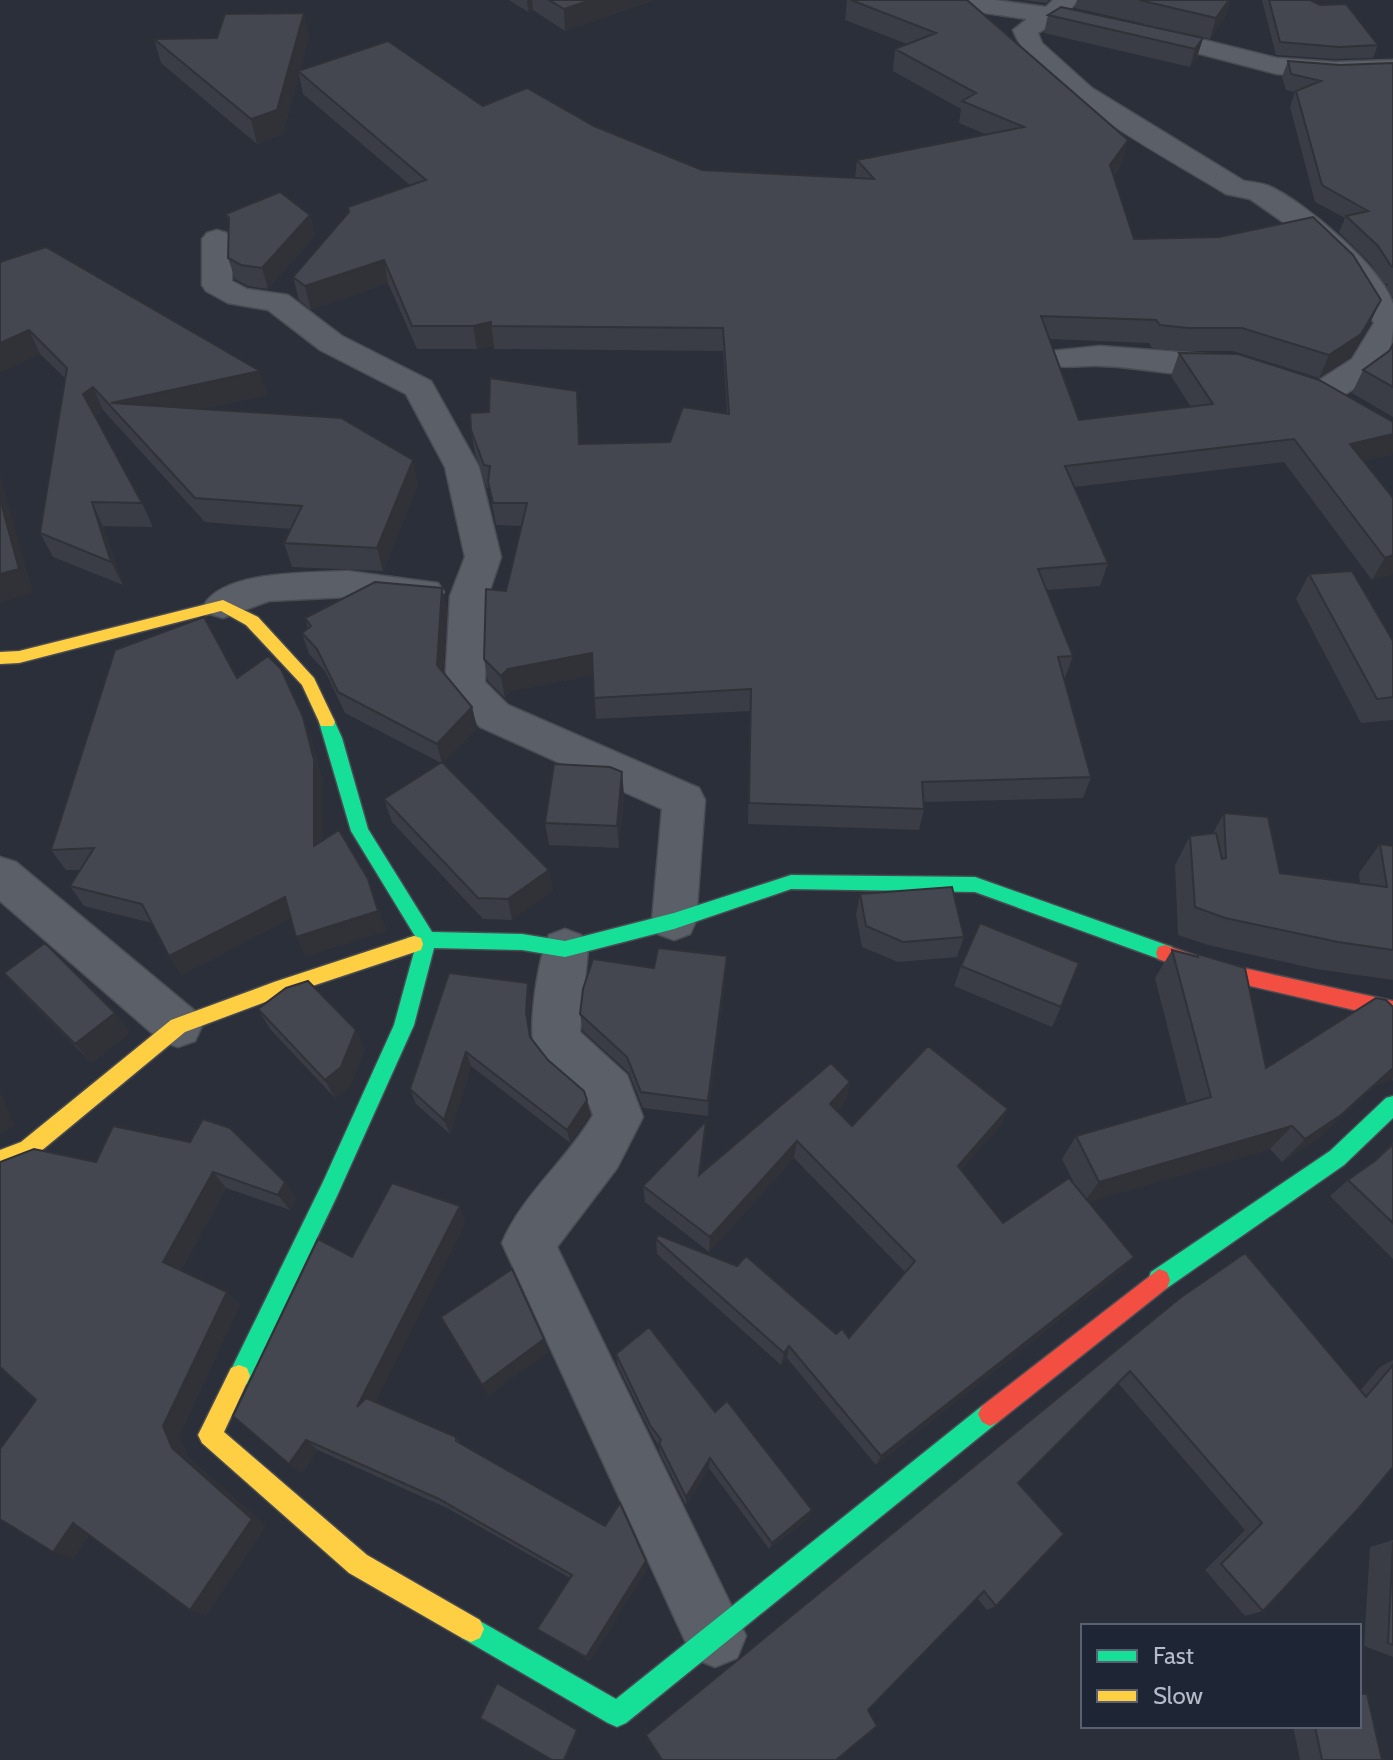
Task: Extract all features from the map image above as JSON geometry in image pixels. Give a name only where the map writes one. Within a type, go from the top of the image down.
[{"type":"street","points":[[944,0],[1060,7],[1093,22]]},
{"type":"street","points":[[1060,7],[1025,30],[1031,46],[1073,84],[1151,137],[1236,188],[1259,192],[1287,209],[1323,237],[1357,271],[1390,323],[1379,345],[1357,375],[1308,389],[1357,413]]},
{"type":"street","points":[[1120,27],[1277,66],[1334,70],[1393,68]]},
{"type":"street","points":[[217,239],[217,285],[239,297],[287,289],[331,343],[419,388],[462,467],[483,557],[469,596],[465,686],[494,716],[684,800],[674,921]]},
{"type":"street","points":[[1062,358],[1100,356],[1180,364],[1233,364],[1257,372]]},
{"type":"street","points":[[0,658],[19,657],[223,605],[264,588],[347,584],[469,596]]},
{"type":"street","points":[[223,605],[252,621],[308,682],[334,738],[360,831],[427,940],[404,1025],[330,1189],[210,1435],[358,1564],[617,1714],[1146,1289],[1337,1158],[1393,1105]]},
{"type":"street","points":[[0,875],[178,1026]]},
{"type":"street","points":[[0,1160],[28,1149],[178,1026],[274,990],[427,940],[522,942],[565,949],[674,921],[791,882],[975,885],[1207,968],[1393,1010]]},
{"type":"street","points":[[565,949],[555,1040],[610,1091],[618,1117],[599,1151],[528,1243],[715,1636]]},
{"type":"building","points":[[549,0],[591,0],[564,9]]},
{"type":"building","points":[[851,0],[967,0],[1128,140],[1110,165],[1134,239],[1219,237],[1313,217],[1353,255],[1381,300],[1361,334],[1329,355],[1242,328],[1188,328],[1160,325],[1156,320],[1041,316],[1079,420],[1213,404],[1179,353],[1238,354],[1319,380],[1393,422],[1393,434],[1350,444],[1393,498],[1393,555],[1385,558],[1294,439],[1065,466],[1108,563],[1038,569],[1073,656],[1058,657],[1091,777],[922,782],[924,809],[749,803],[751,689],[594,698],[592,653],[508,669],[501,676],[484,659],[486,589],[506,591],[527,503],[493,503],[488,482],[490,466],[484,465],[471,430],[470,413],[489,412],[490,378],[577,391],[579,444],[670,442],[683,407],[729,414],[723,328],[491,326],[491,322],[473,326],[412,326],[384,260],[305,286],[293,277],[349,212],[348,207],[426,180],[298,71],[388,41],[483,106],[527,88],[594,126],[702,170],[874,179],[857,160],[1024,127],[962,101],[976,93],[895,49],[936,33]]},
{"type":"building","points":[[1139,0],[1229,0],[1216,18]]},
{"type":"building","points":[[1269,0],[1346,4],[1378,45],[1339,47],[1280,42]]},
{"type":"building","points":[[1061,7],[1203,38],[1195,49],[1048,15]]},
{"type":"building","points":[[304,13],[277,110],[251,119],[154,39],[217,38],[225,14]]},
{"type":"building","points":[[1288,61],[1340,65],[1393,63],[1393,267],[1378,246],[1346,216],[1368,211],[1322,185],[1296,91],[1321,81],[1291,74]]},
{"type":"building","points":[[280,192],[310,215],[262,268],[241,265],[228,258],[229,218],[226,214]]},
{"type":"building","points":[[46,247],[260,371],[111,403],[341,418],[413,460],[377,548],[284,543],[302,506],[195,498],[93,387],[83,394],[142,503],[92,502],[111,562],[40,533],[67,368],[29,330],[0,343],[0,262]]},
{"type":"building","points":[[1393,345],[1393,387],[1363,370]]},
{"type":"building","points":[[0,499],[19,569],[0,574]]},
{"type":"building","points":[[1352,571],[1393,641],[1393,697],[1377,699],[1309,574]]},
{"type":"building","points":[[375,582],[442,588],[437,665],[472,707],[437,744],[338,692],[317,649],[302,633],[311,626],[305,618]]},
{"type":"building","points":[[204,617],[237,678],[268,656],[281,669],[303,717],[314,760],[314,846],[339,830],[368,879],[378,911],[296,937],[285,897],[169,956],[142,904],[70,886],[94,848],[51,850],[115,650]]},
{"type":"building","points":[[442,762],[549,870],[508,899],[478,898],[384,799]]},
{"type":"building","points":[[554,764],[610,767],[622,772],[617,826],[545,823]]},
{"type":"building","points":[[1224,813],[1268,817],[1280,873],[1387,887],[1380,844],[1393,846],[1393,950],[1338,942],[1225,918],[1195,907],[1190,836],[1216,833],[1222,859],[1226,858]]},
{"type":"building","points":[[952,887],[964,937],[903,942],[866,926],[860,894]]},
{"type":"building","points":[[980,923],[1079,963],[1061,1007],[961,966]]},
{"type":"building","points":[[45,943],[115,1013],[75,1044],[4,973]]},
{"type":"building","points":[[658,948],[727,956],[708,1101],[641,1092],[627,1057],[580,1014],[583,989],[593,959],[654,968]]},
{"type":"building","points":[[1172,950],[1245,968],[1266,1068],[1376,998],[1386,1000],[1393,1007],[1393,1068],[1341,1115],[1305,1139],[1292,1126],[1099,1182],[1076,1136],[1211,1097]]},
{"type":"building","points":[[449,973],[528,983],[526,1012],[530,1037],[548,1060],[584,1091],[587,1100],[567,1130],[466,1052],[444,1120],[410,1089]]},
{"type":"building","points":[[308,981],[356,1030],[341,1067],[325,1080],[258,1009],[286,988]]},
{"type":"building","points":[[928,1046],[1008,1109],[958,1166],[1003,1223],[1069,1178],[1134,1257],[881,1456],[789,1346],[784,1353],[656,1239],[658,1235],[737,1266],[746,1256],[836,1334],[842,1329],[849,1338],[915,1261],[797,1141],[710,1237],[643,1186],[706,1121],[699,1175],[831,1063],[850,1082],[830,1104],[852,1126]]},
{"type":"building","points":[[203,1119],[230,1128],[285,1182],[278,1195],[213,1172],[163,1262],[227,1292],[163,1426],[172,1448],[252,1519],[190,1610],[73,1523],[53,1552],[0,1519],[0,1449],[36,1400],[0,1367],[0,1162],[34,1149],[96,1162],[113,1126],[190,1142]]},
{"type":"building","points":[[1393,1144],[1393,1223],[1348,1180]]},
{"type":"building","points":[[392,1183],[460,1206],[357,1407],[366,1398],[456,1437],[456,1441],[605,1526],[620,1503],[646,1561],[586,1657],[537,1629],[572,1575],[439,1499],[306,1440],[289,1464],[233,1416],[318,1239],[352,1257]]},
{"type":"building","points":[[1245,1253],[1366,1397],[1393,1365],[1393,1467],[1263,1611],[1221,1564],[1262,1523],[1130,1371],[1018,1483],[1064,1534],[996,1606],[984,1591],[868,1710],[877,1726],[836,1760],[662,1760],[646,1735],[1180,1298]]},
{"type":"building","points":[[512,1269],[544,1339],[482,1385],[441,1317]]},
{"type":"building","points":[[649,1327],[715,1412],[727,1401],[812,1510],[772,1543],[710,1458],[686,1497],[659,1443],[661,1440],[650,1425],[616,1354]]},
{"type":"building","points":[[1393,1542],[1393,1645],[1388,1643]]},
{"type":"building","points":[[497,1683],[577,1730],[564,1760],[552,1760],[480,1718]]},
{"type":"building","points":[[1361,1694],[1367,1694],[1382,1760],[1322,1760],[1315,1728],[1361,1728]]},
{"type":"traffic: fast","points":[[327,722],[360,831],[427,940],[522,942],[565,949],[674,921],[791,882],[975,885],[1165,953]]},
{"type":"traffic: fast","points":[[239,1376],[330,1189],[404,1025],[427,940],[414,944]]},
{"type":"traffic: fast","points":[[1159,1280],[1337,1158],[1393,1105]]},
{"type":"traffic: fast","points":[[471,1629],[617,1714],[990,1414]]},
{"type":"traffic: slow","points":[[0,658],[19,657],[223,605],[252,621],[308,682],[327,722]]},
{"type":"traffic: slow","points":[[0,1160],[28,1149],[178,1026],[274,990],[414,944]]},
{"type":"traffic: slow","points":[[239,1376],[210,1435],[358,1564],[471,1629]]},
{"type":"traffic: jam","points":[[1165,953],[1207,968],[1393,1010]]},
{"type":"traffic: jam","points":[[990,1414],[1159,1280]]}]
